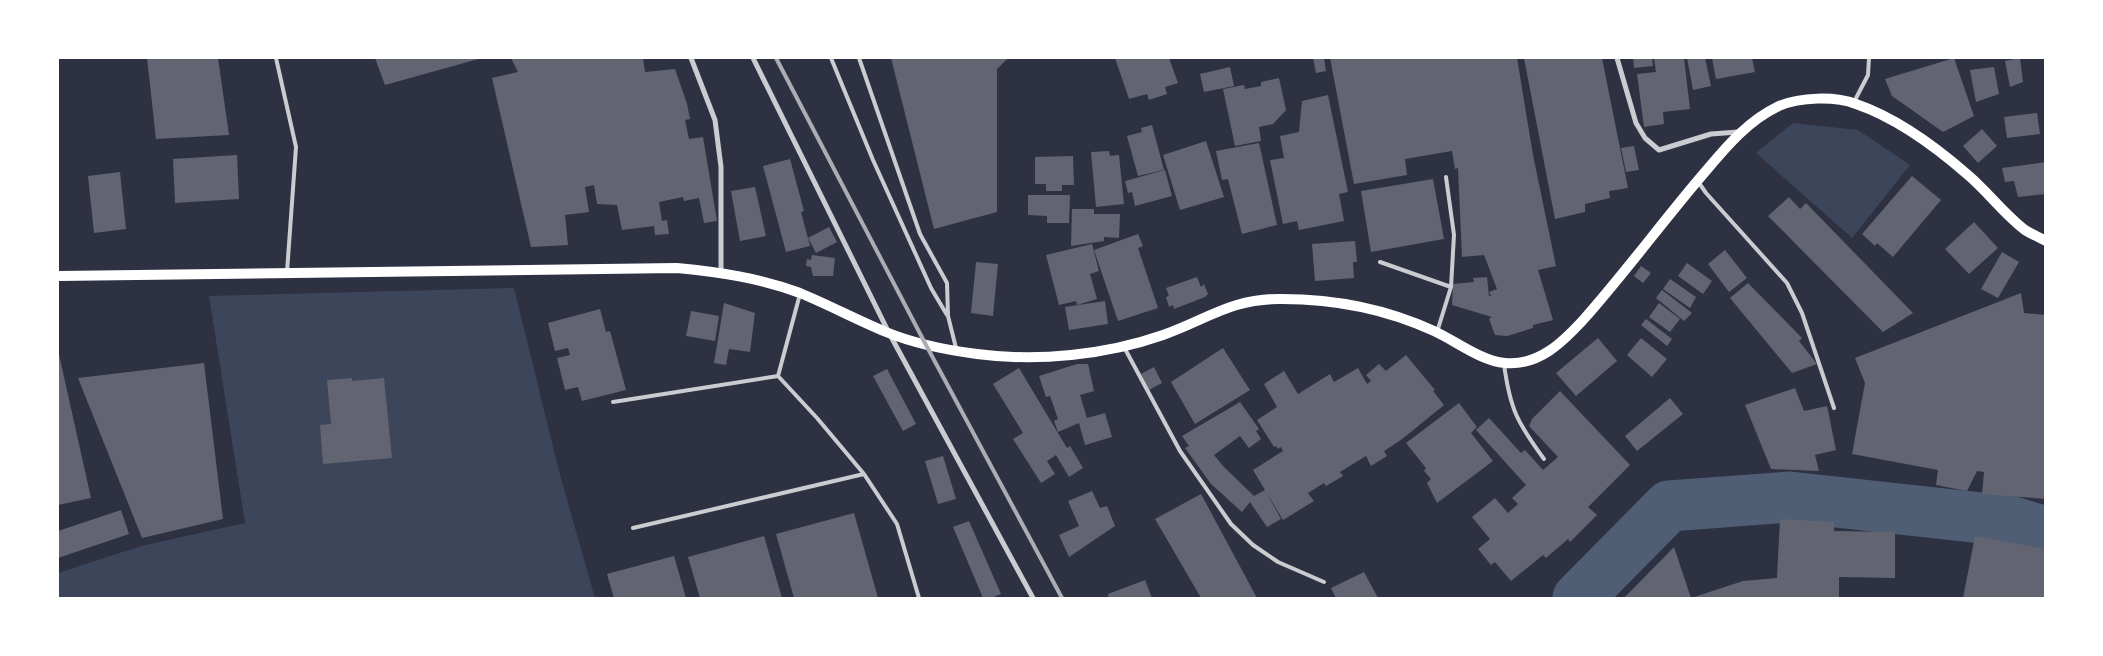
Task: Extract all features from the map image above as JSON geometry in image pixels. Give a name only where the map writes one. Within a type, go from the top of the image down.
[{"type":"main road","points":[[58,276],[677,268],[721,272],[756,279],[800,293],[889,333],[926,345],[1008,357],[1087,354],[1167,334],[1231,305],[1277,298],[1316,300],[1377,310],[1403,317],[1483,356],[1504,364],[1528,361],[1544,356],[1570,334],[1739,132],[1777,107],[1794,101],[1812,98],[1854,102],[1897,123],[1933,147],[1969,175],[2026,231],[2046,241]]},
{"type":"street","points":[[691,58],[715,120],[721,167],[721,272]]},
{"type":"street","points":[[753,58],[889,333],[1033,598]]},
{"type":"street","points":[[1617,58],[1636,123],[1645,138],[1659,150],[1711,134],[1739,132]]},
{"type":"lane","points":[[276,58],[296,147],[287,250],[287,273]]},
{"type":"lane","points":[[831,58],[873,160],[931,288],[948,316]]},
{"type":"lane","points":[[859,58],[920,234],[947,283],[948,316],[957,351]]},
{"type":"lane","points":[[1854,102],[1868,75],[1869,58]]},
{"type":"lane","points":[[1437,332],[1450,287],[1454,234],[1446,177]]},
{"type":"lane","points":[[1698,181],[1706,193],[1787,283],[1802,313],[1834,408]]},
{"type":"lane","points":[[1380,262],[1450,287]]},
{"type":"lane","points":[[778,376],[800,293]]},
{"type":"lane","points":[[1123,346],[1180,451],[1231,524],[1254,546],[1278,562],[1324,582]]},
{"type":"lane","points":[[1504,364],[1513,411],[1544,459]]},
{"type":"lane","points":[[613,402],[778,376]]},
{"type":"lane","points":[[778,376],[817,418],[864,474],[897,524],[919,598]]},
{"type":"lane","points":[[632,528],[864,474]]},
{"type":"shaded area","points":[[1793,123],[1858,130],[1910,165],[1852,238],[1756,153]]},
{"type":"shaded area","points":[[514,288],[560,475],[595,598],[58,598],[58,573],[141,546],[245,523],[209,296]]},
{"type":"building","points":[[147,58],[218,58],[229,135],[156,139]]},
{"type":"building","points":[[375,58],[482,58],[385,85]]},
{"type":"building","points":[[511,58],[643,58],[645,72],[675,69],[690,119],[685,120],[689,139],[703,137],[717,221],[704,223],[699,198],[684,201],[683,197],[659,202],[662,221],[667,220],[669,234],[655,235],[654,226],[622,230],[617,205],[597,204],[594,185],[585,187],[589,212],[565,215],[568,245],[531,247],[492,78],[518,72]]},
{"type":"building","points":[[891,58],[1008,58],[997,69],[997,212],[934,229]]},
{"type":"building","points":[[1115,58],[1169,58],[1178,83],[1165,87],[1167,94],[1149,100],[1147,94],[1129,99]]},
{"type":"building","points":[[1313,58],[1324,58],[1326,71],[1316,73]]},
{"type":"building","points":[[1330,58],[1517,58],[1533,155],[1556,266],[1538,270],[1553,320],[1533,325],[1533,328],[1507,336],[1495,335],[1489,319],[1492,317],[1452,305],[1453,284],[1474,282],[1473,278],[1487,277],[1489,296],[1491,296],[1489,292],[1497,289],[1484,255],[1462,257],[1458,168],[1455,169],[1452,151],[1405,159],[1407,175],[1354,184]]},
{"type":"building","points":[[1524,58],[1602,58],[1628,188],[1609,191],[1610,198],[1585,204],[1585,212],[1555,219]]},
{"type":"building","points":[[1633,58],[1652,58],[1653,66],[1634,68]]},
{"type":"building","points":[[1654,58],[1684,58],[1690,109],[1663,112],[1664,124],[1644,127],[1637,74],[1656,72]]},
{"type":"building","points":[[1687,58],[1705,58],[1711,86],[1693,90]]},
{"type":"building","points":[[1712,58],[1752,58],[1755,72],[1716,79]]},
{"type":"building","points":[[1954,58],[1974,116],[1943,132],[1892,96],[1885,79]]},
{"type":"building","points":[[2020,58],[2023,82],[2010,87],[2005,61]]},
{"type":"building","points":[[1230,67],[1234,86],[1204,92],[1200,74]]},
{"type":"building","points":[[1994,67],[1999,94],[1976,102],[1970,70]]},
{"type":"building","points":[[1279,78],[1286,110],[1273,124],[1259,127],[1261,141],[1235,146],[1223,89],[1244,85],[1245,89],[1261,86],[1261,82]]},
{"type":"building","points":[[1328,95],[1348,192],[1339,194],[1344,221],[1299,230],[1297,221],[1283,224],[1270,160],[1284,158],[1280,136],[1299,132],[1302,101]]},
{"type":"building","points":[[2037,113],[2040,134],[2007,138],[2004,117]]},
{"type":"building","points":[[1152,125],[1164,170],[1138,176],[1127,136],[1142,132],[1141,128]]},
{"type":"building","points":[[1982,129],[1997,146],[1978,163],[1963,146]]},
{"type":"building","points":[[1206,141],[1224,197],[1180,210],[1163,155]]},
{"type":"building","points":[[1259,143],[1277,225],[1242,234],[1228,179],[1222,180],[1216,151]]},
{"type":"building","points":[[1634,146],[1639,170],[1626,172],[1621,148]]},
{"type":"building","points":[[1109,151],[1110,156],[1119,155],[1124,204],[1096,207],[1091,152]]},
{"type":"building","points":[[237,155],[239,199],[175,203],[173,159]]},
{"type":"building","points":[[1073,156],[1074,185],[1062,185],[1062,191],[1046,191],[1046,184],[1035,184],[1035,157]]},
{"type":"building","points":[[790,159],[804,211],[801,212],[810,246],[786,252],[763,166]]},
{"type":"building","points":[[2046,162],[2046,194],[2018,197],[2014,181],[2005,182],[2002,168]]},
{"type":"building","points":[[1165,170],[1172,196],[1135,206],[1132,192],[1128,193],[1125,181]]},
{"type":"building","points":[[120,172],[126,229],[94,233],[88,176]]},
{"type":"building","points":[[1912,176],[1941,200],[1893,257],[1877,243],[1875,246],[1862,234]]},
{"type":"building","points":[[1433,179],[1444,239],[1371,252],[1361,191]]},
{"type":"building","points":[[755,187],[766,236],[740,241],[731,191]]},
{"type":"building","points":[[1028,195],[1070,195],[1069,223],[1047,223],[1047,216],[1028,215]]},
{"type":"building","points":[[1789,197],[1800,209],[1806,203],[1913,313],[1883,332],[1768,216]]},
{"type":"building","points":[[1072,209],[1094,209],[1094,214],[1120,214],[1119,238],[1104,237],[1104,241],[1071,246]]},
{"type":"building","points":[[1974,222],[1998,248],[1969,274],[1945,249]]},
{"type":"building","points":[[829,227],[837,242],[816,253],[808,238]]},
{"type":"building","points":[[1138,234],[1143,246],[1138,248],[1158,308],[1118,321],[1094,250]]},
{"type":"building","points":[[1355,241],[1357,262],[1353,262],[1354,278],[1315,281],[1312,244]]},
{"type":"building","points":[[1092,244],[1099,271],[1090,274],[1097,299],[1077,305],[1076,301],[1059,305],[1046,255]]},
{"type":"building","points":[[1725,250],[1747,278],[1729,292],[1708,264]]},
{"type":"building","points":[[2002,252],[2019,262],[1998,298],[1981,289]]},
{"type":"building","points":[[812,255],[835,258],[833,276],[813,276],[811,267],[806,266],[807,259],[811,260]]},
{"type":"building","points":[[976,262],[998,264],[993,316],[971,313]]},
{"type":"building","points":[[1687,263],[1712,281],[1703,294],[1678,276]]},
{"type":"building","points":[[1641,266],[1651,273],[1643,283],[1634,276]]},
{"type":"building","points":[[1197,277],[1201,287],[1204,284],[1208,294],[1205,297],[1174,309],[1173,305],[1169,307],[1166,297],[1169,296],[1166,288]]},
{"type":"building","points":[[1670,279],[1696,297],[1690,308],[1663,289]]},
{"type":"building","points":[[1748,283],[1802,338],[1799,341],[1817,364],[1792,373],[1730,298]]},
{"type":"building","points":[[1662,290],[1692,313],[1684,321],[1656,298]]},
{"type":"building","points":[[2021,293],[2024,313],[2046,315],[2046,499],[1982,494],[1984,472],[1977,471],[1967,491],[1936,485],[1938,470],[1852,454],[1865,383],[1855,358]]},
{"type":"building","points":[[1105,301],[1108,324],[1069,330],[1065,307]]},
{"type":"building","points":[[724,303],[755,313],[750,352],[729,349],[726,365],[714,363]]},
{"type":"building","points":[[1659,303],[1680,319],[1670,332],[1649,317]]},
{"type":"building","points":[[600,309],[606,332],[610,331],[626,390],[582,401],[578,387],[565,390],[557,358],[570,355],[568,348],[555,351],[548,323]]},
{"type":"building","points":[[691,311],[719,316],[715,341],[686,336]]},
{"type":"building","points":[[1646,319],[1672,339],[1667,346],[1641,325]]},
{"type":"building","points":[[1598,338],[1617,361],[1576,396],[1556,373]]},
{"type":"building","points":[[1641,338],[1667,359],[1652,377],[1627,355]]},
{"type":"building","points":[[1223,348],[1250,390],[1195,424],[1171,382]]},
{"type":"building","points":[[58,350],[91,498],[58,505]]},
{"type":"building","points":[[1406,355],[1435,390],[1433,391],[1444,405],[1401,440],[1384,451],[1387,456],[1371,466],[1366,456],[1340,472],[1343,476],[1326,486],[1324,483],[1308,493],[1314,501],[1283,520],[1266,492],[1281,519],[1267,527],[1250,502],[1242,512],[1211,484],[1185,448],[1189,446],[1182,436],[1240,402],[1259,429],[1256,431],[1261,439],[1249,448],[1240,436],[1214,455],[1254,496],[1265,490],[1253,470],[1283,451],[1281,447],[1278,449],[1276,446],[1274,447],[1257,420],[1277,407],[1264,384],[1284,371],[1298,394],[1330,374],[1334,382],[1358,368],[1367,384],[1371,381],[1366,375],[1379,364],[1386,371]]},
{"type":"building","points":[[204,363],[223,519],[142,538],[78,378]]},
{"type":"building","points":[[1077,364],[1088,364],[1094,391],[1080,395],[1087,418],[1105,413],[1112,437],[1085,445],[1079,423],[1058,432],[1054,421],[1058,419],[1050,396],[1046,397],[1039,376]]},
{"type":"building","points":[[1154,367],[1162,383],[1149,390],[1141,374]]},
{"type":"building","points":[[1019,368],[1067,448],[1070,446],[1083,468],[1069,477],[1056,455],[1047,461],[1055,474],[1041,483],[1013,439],[1023,433],[993,384]]},
{"type":"building","points":[[887,369],[916,424],[903,431],[873,376]]},
{"type":"building","points":[[352,378],[352,381],[384,378],[392,458],[323,464],[320,425],[331,424],[327,380]]},
{"type":"building","points":[[1795,388],[1804,411],[1827,406],[1836,450],[1815,455],[1819,471],[1771,469],[1745,405]]},
{"type":"building","points":[[1560,391],[1630,465],[1588,507],[1597,515],[1570,542],[1568,539],[1546,558],[1543,555],[1511,581],[1495,562],[1491,565],[1478,549],[1490,539],[1472,517],[1495,498],[1508,513],[1518,504],[1512,498],[1526,485],[1476,430],[1489,418],[1521,453],[1525,450],[1543,470],[1558,457],[1529,426],[1532,419]]},
{"type":"building","points":[[1670,398],[1683,414],[1637,451],[1625,436]]},
{"type":"building","points":[[1459,403],[1477,427],[1471,433],[1493,461],[1437,503],[1427,483],[1431,479],[1424,471],[1426,468],[1406,443]]},
{"type":"building","points":[[943,456],[956,499],[938,504],[925,461]]},
{"type":"building","points":[[1092,491],[1100,508],[1107,506],[1115,526],[1069,557],[1059,535],[1079,526],[1068,501]]},
{"type":"building","points":[[1201,494],[1257,598],[1201,598],[1155,519]]},
{"type":"building","points":[[121,510],[129,534],[58,558],[58,531]]},
{"type":"building","points":[[854,513],[878,598],[794,598],[776,534]]},
{"type":"building","points":[[1780,519],[1834,522],[1834,531],[1895,532],[1895,578],[1839,577],[1839,598],[1691,598],[1743,581],[1777,578]]},
{"type":"building","points":[[969,521],[1001,594],[991,598],[983,598],[953,527]]},
{"type":"building","points":[[764,536],[782,598],[700,598],[688,557]]},
{"type":"building","points":[[1975,536],[2046,549],[2046,598],[1963,598]]},
{"type":"building","points":[[1674,547],[1691,598],[1624,598]]},
{"type":"building","points":[[674,556],[686,598],[614,598],[607,574]]},
{"type":"building","points":[[1364,572],[1378,598],[1336,598],[1331,588]]},
{"type":"building","points":[[1145,580],[1152,598],[1109,598],[1108,594]]},
{"type":"waterway","points":[[1578,598],[1669,506],[1790,497],[2009,521],[2046,532]]},
{"type":"railway","points":[[776,58],[926,345],[1062,598]]}]
